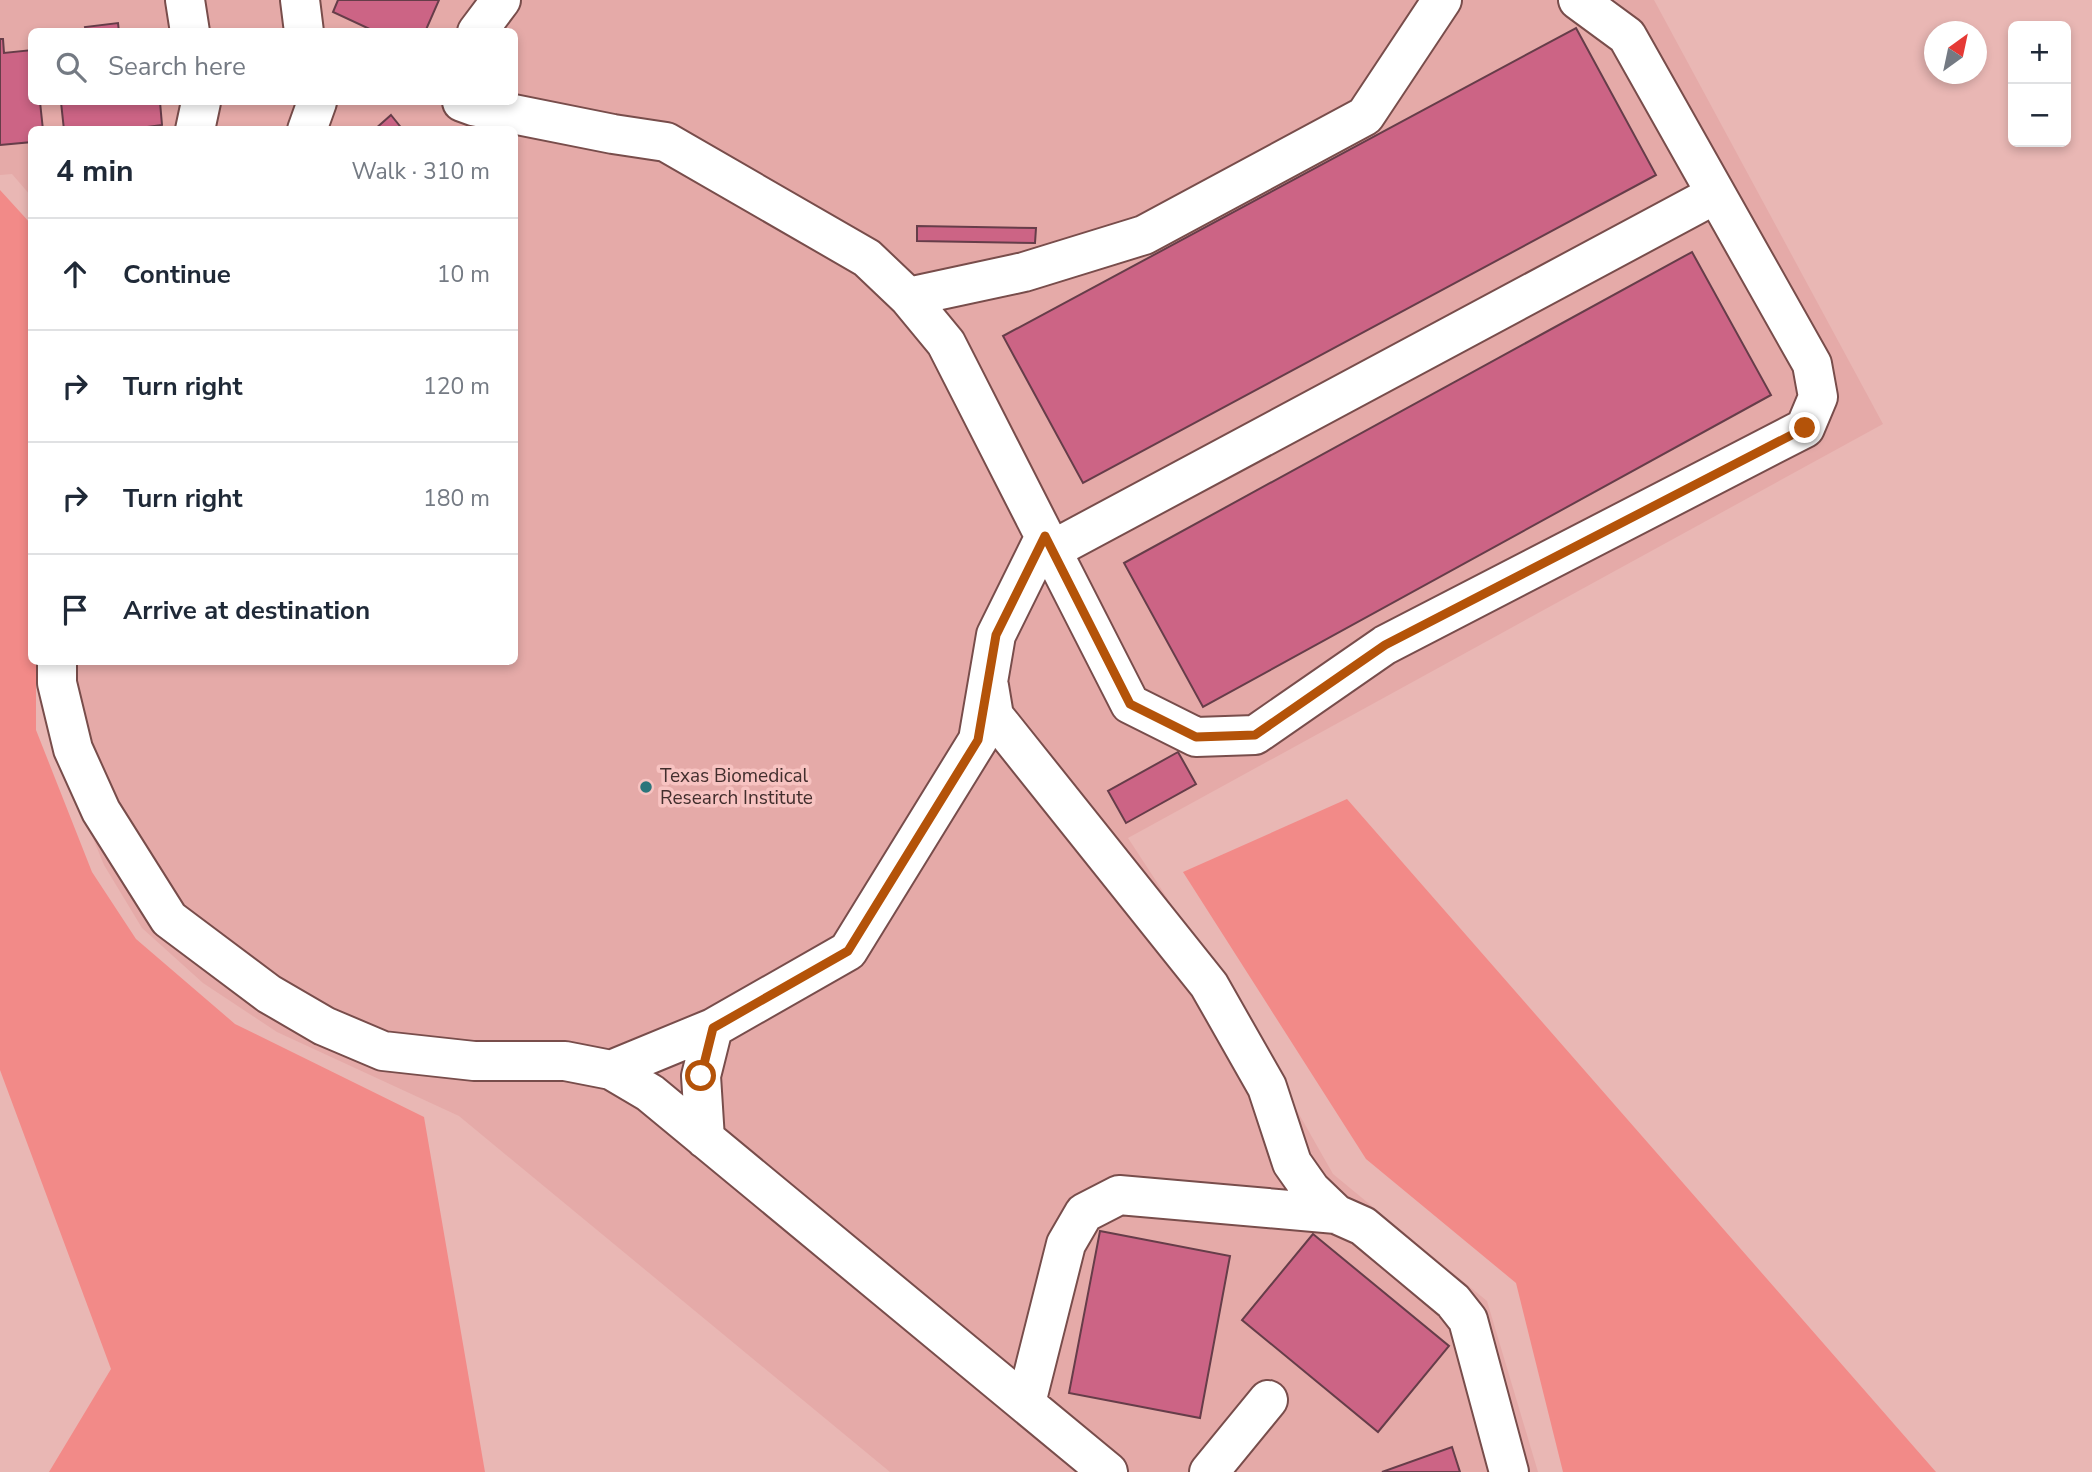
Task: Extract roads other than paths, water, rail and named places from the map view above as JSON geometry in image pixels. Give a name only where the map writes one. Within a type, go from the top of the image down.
[{"type":"lane","points":[[185,0],[189,28]]},
{"type":"lane","points":[[300,0],[304,28]]},
{"type":"lane","points":[[480,28],[501,0]]},
{"type":"lane","points":[[908,297],[1024,272],[1144,235],[1365,116],[1442,0]]},
{"type":"lane","points":[[470,105],[666,142],[867,258],[908,297],[946,343],[1130,704],[1196,737],[1255,735],[1385,645],[1805,428],[1818,397],[1812,363],[1627,36],[1578,0]]},
{"type":"lane","points":[[196,126],[200,105]]},
{"type":"lane","points":[[308,126],[316,105]]},
{"type":"lane","points":[[611,1070],[713,1028],[848,951],[978,740],[996,635],[1048,543],[1716,194]]},
{"type":"lane","points":[[57,665],[57,683],[73,749],[101,811],[169,919],[269,994],[324,1026],[383,1051],[474,1062],[565,1061],[611,1070],[650,1093],[1108,1472]]},
{"type":"lane","points":[[988,680],[994,716],[1209,985],[1267,1087],[1292,1163],[1311,1190],[1336,1214]]},
{"type":"lane","points":[[705,1139],[701,1076],[713,1028]]},
{"type":"lane","points":[[1026,1403],[1066,1244],[1084,1213],[1119,1195],[1336,1214],[1363,1226],[1453,1301],[1468,1320],[1509,1472]]},
{"type":"lane","points":[[1209,1472],[1268,1400]]},
{"type":"place","name":"Texas Biomedical Research Institute","points":[[646,787]]}]
